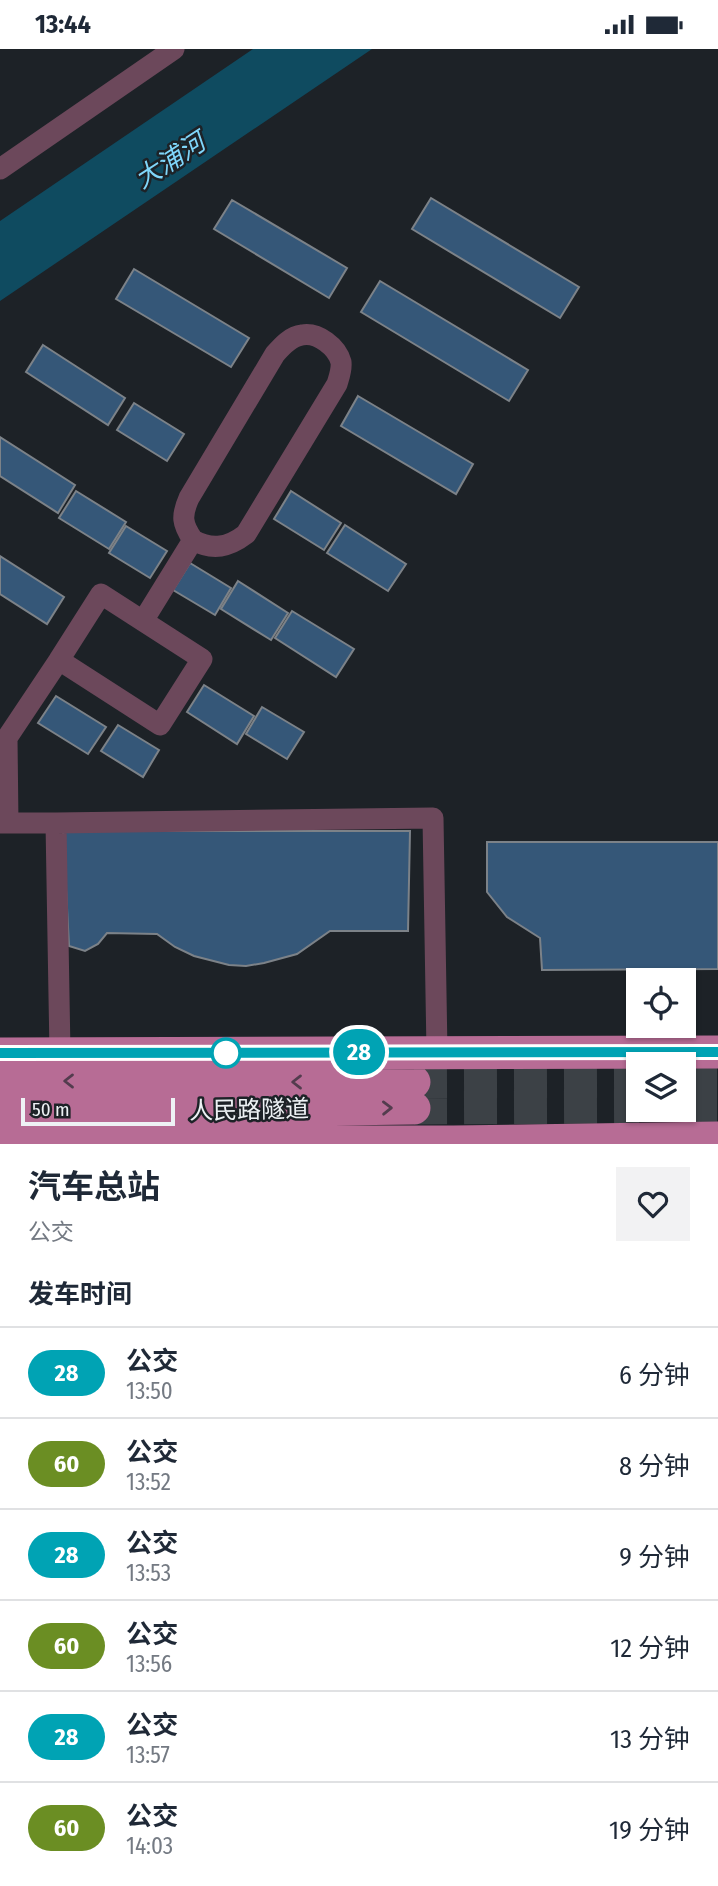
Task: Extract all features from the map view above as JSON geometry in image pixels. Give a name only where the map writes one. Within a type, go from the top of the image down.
[{"type":"main road","points":[[0,1053],[718,1052]]},
{"type":"main road","name":"人民路隧道","points":[[0,1081],[414,1095],[0,1113]]},
{"type":"main road","points":[[0,1141],[453,1142],[718,1138]]},
{"type":"street","points":[[0,169],[174,49]]},
{"type":"street","points":[[302,335],[313,335],[331,346],[341,364],[337,384],[246,534],[234,544],[223,547],[203,545],[194,540],[186,530],[184,520],[184,510],[189,498],[275,354],[291,339],[302,335]]},
{"type":"street","points":[[143,621],[194,540]]},
{"type":"street","points":[[59,660],[160,725],[202,659],[101,594],[8,738],[4,823],[433,817],[437,1052]]},
{"type":"street","points":[[56,823],[61,1053]]},
{"type":"water","name":"大浦河","points":[[253,49],[372,49],[0,301],[0,221]]},
{"type":"building","points":[[431,198],[579,287],[560,318],[412,229]]},
{"type":"building","points":[[232,200],[347,268],[329,298],[214,229]]},
{"type":"building","points":[[134,269],[249,338],[231,367],[116,299]]},
{"type":"building","points":[[380,281],[528,370],[509,401],[361,312]]},
{"type":"building","points":[[43,345],[125,398],[108,425],[26,372]]},
{"type":"building","points":[[358,396],[473,464],[456,494],[341,426]]},
{"type":"building","points":[[134,403],[184,434],[167,461],[117,430]]},
{"type":"building","points":[[0,437],[75,485],[58,513],[0,476]]},
{"type":"building","points":[[76,491],[126,522],[109,549],[59,518]]},
{"type":"building","points":[[291,491],[341,523],[324,550],[274,519]]},
{"type":"building","points":[[345,525],[406,564],[388,591],[327,553]]},
{"type":"building","points":[[126,526],[167,551],[150,578],[109,553]]},
{"type":"building","points":[[0,556],[64,597],[47,624],[0,594]]},
{"type":"building","points":[[190,563],[231,588],[215,615],[173,590]]},
{"type":"building","points":[[238,581],[288,613],[271,640],[221,609]]},
{"type":"building","points":[[292,611],[354,649],[336,677],[275,638]]},
{"type":"building","points":[[204,685],[254,716],[237,744],[187,712]]},
{"type":"building","points":[[56,696],[106,727],[88,754],[38,723]]},
{"type":"building","points":[[262,707],[304,732],[287,759],[246,734]]},
{"type":"building","points":[[118,725],[159,750],[143,777],[101,751]]},
{"type":"building","points":[[63,831],[410,831],[408,931],[330,931],[297,954],[246,966],[229,965],[194,956],[157,934],[107,933],[98,944],[85,951],[69,946]]},
{"type":"building","points":[[487,842],[718,842],[718,969],[542,970],[540,938],[507,917],[487,892]]},
{"type":"tunnel","points":[[414,1082],[626,1081]]},
{"type":"tunnel","points":[[696,1081],[718,1081]]},
{"type":"tunnel","points":[[696,1106],[718,1106]]},
{"type":"tunnel","points":[[414,1108],[626,1107]]},
{"type":"bus line","name":"28","points":[[0,1053],[718,1052]]}]
